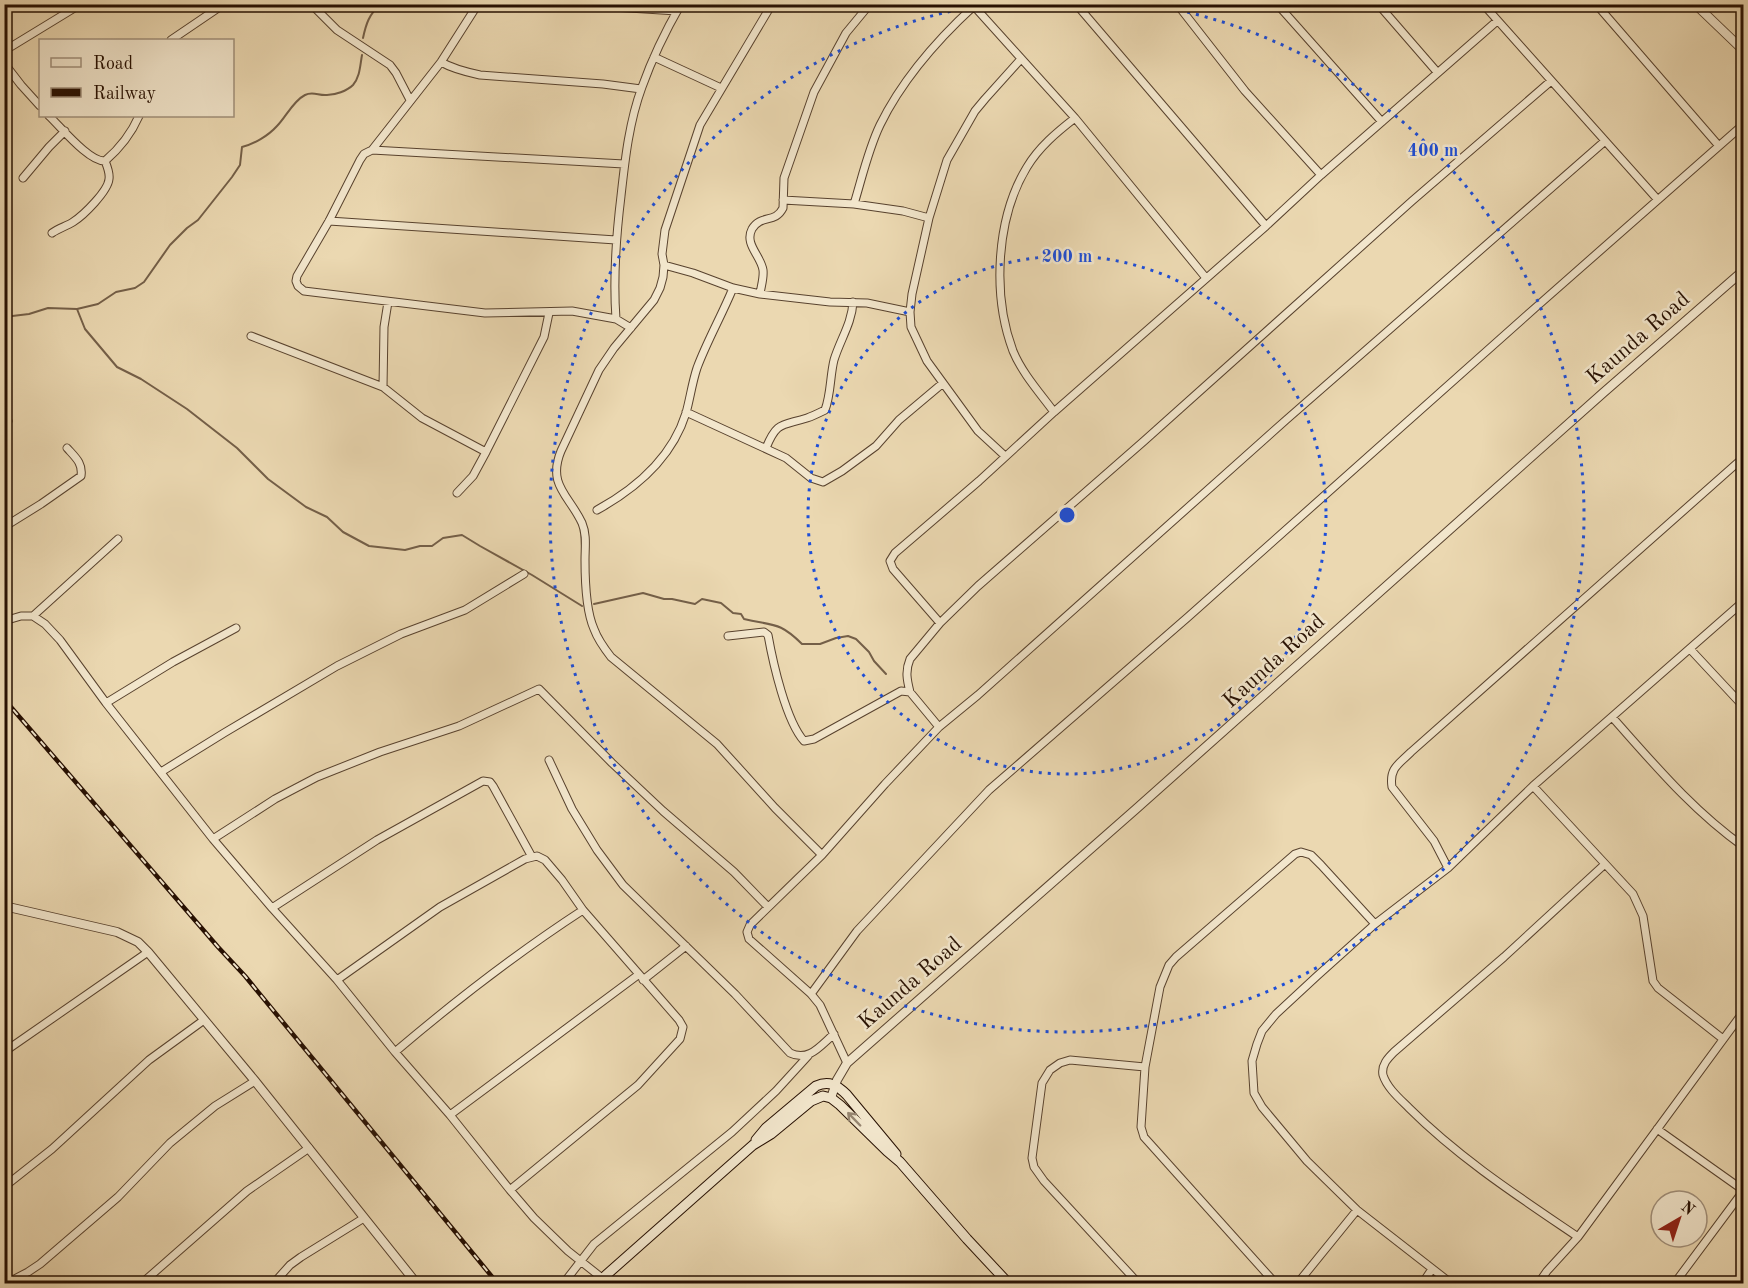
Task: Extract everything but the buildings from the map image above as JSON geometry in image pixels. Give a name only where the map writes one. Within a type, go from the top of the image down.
[{"type":"main road","points":[[753,1145],[766,1128],[816,1086],[825,1083],[835,1085],[847,1095],[886,1140],[900,1162]]},
{"type":"main road","points":[[599,1281],[753,1145],[771,1134],[811,1101],[823,1096],[831,1098],[840,1105],[900,1162],[1009,1284]]},
{"type":"street","points":[[4,51],[81,4]]},
{"type":"street","points":[[172,39],[224,4]]},
{"type":"street","points":[[311,4],[337,30],[390,65],[410,100]]},
{"type":"street","points":[[478,4],[441,62],[372,150],[364,154],[360,160],[329,222],[297,276],[298,286],[304,291],[485,314],[572,311],[616,319],[631,328]]},
{"type":"street","points":[[565,4],[679,8],[641,88],[632,123],[624,164],[616,240],[614,286],[616,319]]},
{"type":"street","points":[[772,4],[700,125],[665,230],[662,254],[663,277],[654,300],[599,370],[556,463],[555,472],[586,535],[586,584],[593,626],[599,641],[611,657],[717,744],[775,808],[822,855]]},
{"type":"street","points":[[760,294],[763,269],[753,250],[750,239],[752,229],[759,221],[777,217],[783,208],[784,178],[814,92],[846,33],[870,4]]},
{"type":"street","points":[[1076,4],[1266,226]]},
{"type":"street","points":[[1177,4],[1245,91],[1321,176]]},
{"type":"street","points":[[1277,4],[1382,122]]},
{"type":"street","points":[[1378,4],[1437,72]]},
{"type":"street","points":[[1483,4],[1658,200]]},
{"type":"street","points":[[1596,4],[1719,146]]},
{"type":"street","points":[[1695,4],[1743,51]]},
{"type":"street","points":[[854,204],[880,126],[895,99],[933,49],[973,5],[1075,118],[1206,278]]},
{"type":"street","points":[[940,623],[893,569],[890,561],[895,552],[979,481],[1497,21]]},
{"type":"street","points":[[654,57],[721,88]]},
{"type":"street","points":[[1005,456],[978,431],[927,361],[911,327],[910,312],[929,218],[947,160],[985,99],[1021,59]]},
{"type":"street","points":[[441,62],[465,72],[480,75],[641,88]]},
{"type":"street","points":[[6,68],[39,105]]},
{"type":"street","points":[[939,727],[910,692],[906,678],[908,665],[916,652],[940,623],[978,586],[1412,201],[1551,81]]},
{"type":"street","points":[[51,117],[93,158],[99,161],[105,161],[121,144],[138,117]]},
{"type":"street","points":[[1054,412],[1025,373],[1014,352],[1005,319],[1000,262],[1002,236],[1008,211],[1027,166],[1045,143],[1075,118]]},
{"type":"street","points":[[811,994],[857,931],[989,790],[1188,617],[1743,124]]},
{"type":"street","points":[[23,178],[65,131]]},
{"type":"street","points":[[847,1063],[820,1005],[811,994],[749,939],[747,932],[750,926],[822,855],[939,727],[1605,141]]},
{"type":"street","points":[[372,150],[624,164]]},
{"type":"street","points":[[52,233],[74,222],[107,186],[109,172],[105,161]]},
{"type":"street","points":[[783,200],[854,204],[903,211],[929,218]]},
{"type":"street","points":[[329,222],[616,240]]},
{"type":"street","points":[[664,265],[733,288],[760,294],[830,302],[867,303],[910,312]]},
{"type":"street","name":"Kaunda Road","points":[[831,1098],[847,1063],[1743,270]]},
{"type":"street","points":[[597,510],[620,497],[651,472],[671,447],[686,412],[695,373],[733,288]]},
{"type":"street","points":[[383,387],[384,327],[388,302]]},
{"type":"street","points":[[766,448],[777,428],[809,418],[825,410],[832,369],[838,347],[851,317],[853,302]]},
{"type":"street","points":[[457,493],[473,476],[486,452],[544,336],[549,313]]},
{"type":"street","points":[[250,336],[383,387],[422,418],[486,452]]},
{"type":"street","points":[[686,412],[786,458],[811,478],[823,482],[876,446],[899,420],[943,383]]},
{"type":"street","points":[[4,527],[81,476],[80,463],[67,448]]},
{"type":"street","points":[[1448,868],[1434,841],[1392,787],[1393,770],[1743,458]]},
{"type":"street","points":[[33,616],[118,539]]},
{"type":"street","points":[[161,772],[338,666],[401,634],[465,610],[524,574]]},
{"type":"street","points":[[1452,1284],[1357,1210],[1307,1161],[1262,1107],[1254,1093],[1252,1061],[1262,1031],[1276,1014],[1376,924],[1448,868],[1533,786],[1743,601]]},
{"type":"street","points":[[4,621],[21,616],[33,616],[45,624],[60,640],[106,703],[213,839],[337,980],[534,1218],[568,1251],[581,1260],[599,1281]]},
{"type":"street","points":[[106,703],[173,662],[236,628]]},
{"type":"street","points":[[728,636],[764,632],[768,635],[777,678],[794,725],[804,741],[814,739],[901,691],[910,692]]},
{"type":"street","points":[[1690,649],[1743,707]]},
{"type":"street","points":[[213,839],[317,777],[380,752],[459,726],[539,689],[612,763],[663,811],[734,872],[768,907]]},
{"type":"street","points":[[1612,717],[1697,810],[1716,828],[1743,847]]},
{"type":"street","points":[[549,760],[572,809],[597,850],[623,885],[735,994],[790,1053],[798,1057],[808,1056]]},
{"type":"street","points":[[272,908],[377,840],[483,781],[490,782],[494,786],[532,857]]},
{"type":"street","points":[[1533,786],[1633,894],[1643,916],[1653,981],[1723,1039]]},
{"type":"street","points":[[1276,1284],[1144,1137],[1141,1127],[1145,1067],[1160,987],[1168,965],[1176,957],[1295,854],[1301,852],[1311,855],[1322,865],[1376,924]]},
{"type":"street","points":[[337,980],[440,907],[525,859],[537,856],[545,860],[583,910],[680,1020],[682,1027],[680,1039],[638,1085],[510,1190]]},
{"type":"street","points":[[1578,1237],[1514,1193],[1433,1131],[1399,1099],[1382,1073],[1383,1065],[1394,1052],[1504,957],[1605,864]]},
{"type":"street","points":[[4,906],[117,932],[138,942],[255,1081],[417,1284]]},
{"type":"street","points":[[395,1052],[460,998],[539,939],[583,910]]},
{"type":"street","points":[[450,1115],[686,946]]},
{"type":"street","points":[[4,1052],[148,952]]},
{"type":"street","points":[[1538,1284],[1546,1271],[1578,1237],[1743,1011]]},
{"type":"street","points":[[4,1187],[52,1149],[149,1060],[204,1020]]},
{"type":"street","points":[[563,1284],[594,1244],[744,1122],[808,1056],[834,1034]]},
{"type":"street","points":[[1139,1284],[1044,1181],[1034,1167],[1032,1158],[1042,1083],[1050,1070],[1070,1060],[1145,1067]]},
{"type":"street","points":[[6,1284],[40,1264],[118,1197],[170,1143],[215,1106],[255,1081]]},
{"type":"street","points":[[1657,1129],[1743,1190],[1674,1284]]},
{"type":"street","points":[[141,1284],[247,1191],[309,1148]]},
{"type":"street","points":[[1297,1284],[1357,1210]]},
{"type":"street","points":[[273,1284],[295,1261],[364,1218]]},
{"type":"street","points":[[1422,1284],[1432,1269]]},
{"type":"waterway","points":[[363,38],[369,20],[381,4]]},
{"type":"waterway","points":[[4,317],[29,314],[48,308],[77,309],[98,304],[116,292],[135,288],[144,282],[170,245],[198,220],[232,177],[240,165],[242,147],[256,142],[269,133],[305,95],[334,94],[350,87],[358,75],[362,55]]},
{"type":"waterway","points":[[77,309],[85,329],[117,367],[141,379],[187,409],[237,448],[268,479],[306,507],[327,517],[343,532],[369,546],[405,550],[432,546],[443,538],[462,535],[582,606]]},
{"type":"waterway","points":[[594,604],[643,593],[695,604],[702,599],[721,603],[733,613],[741,614],[744,619],[769,624],[787,631],[802,644],[820,644],[848,636],[856,639],[886,674]]},
{"type":"railway","points":[[4,699],[245,976],[498,1284]]}]
